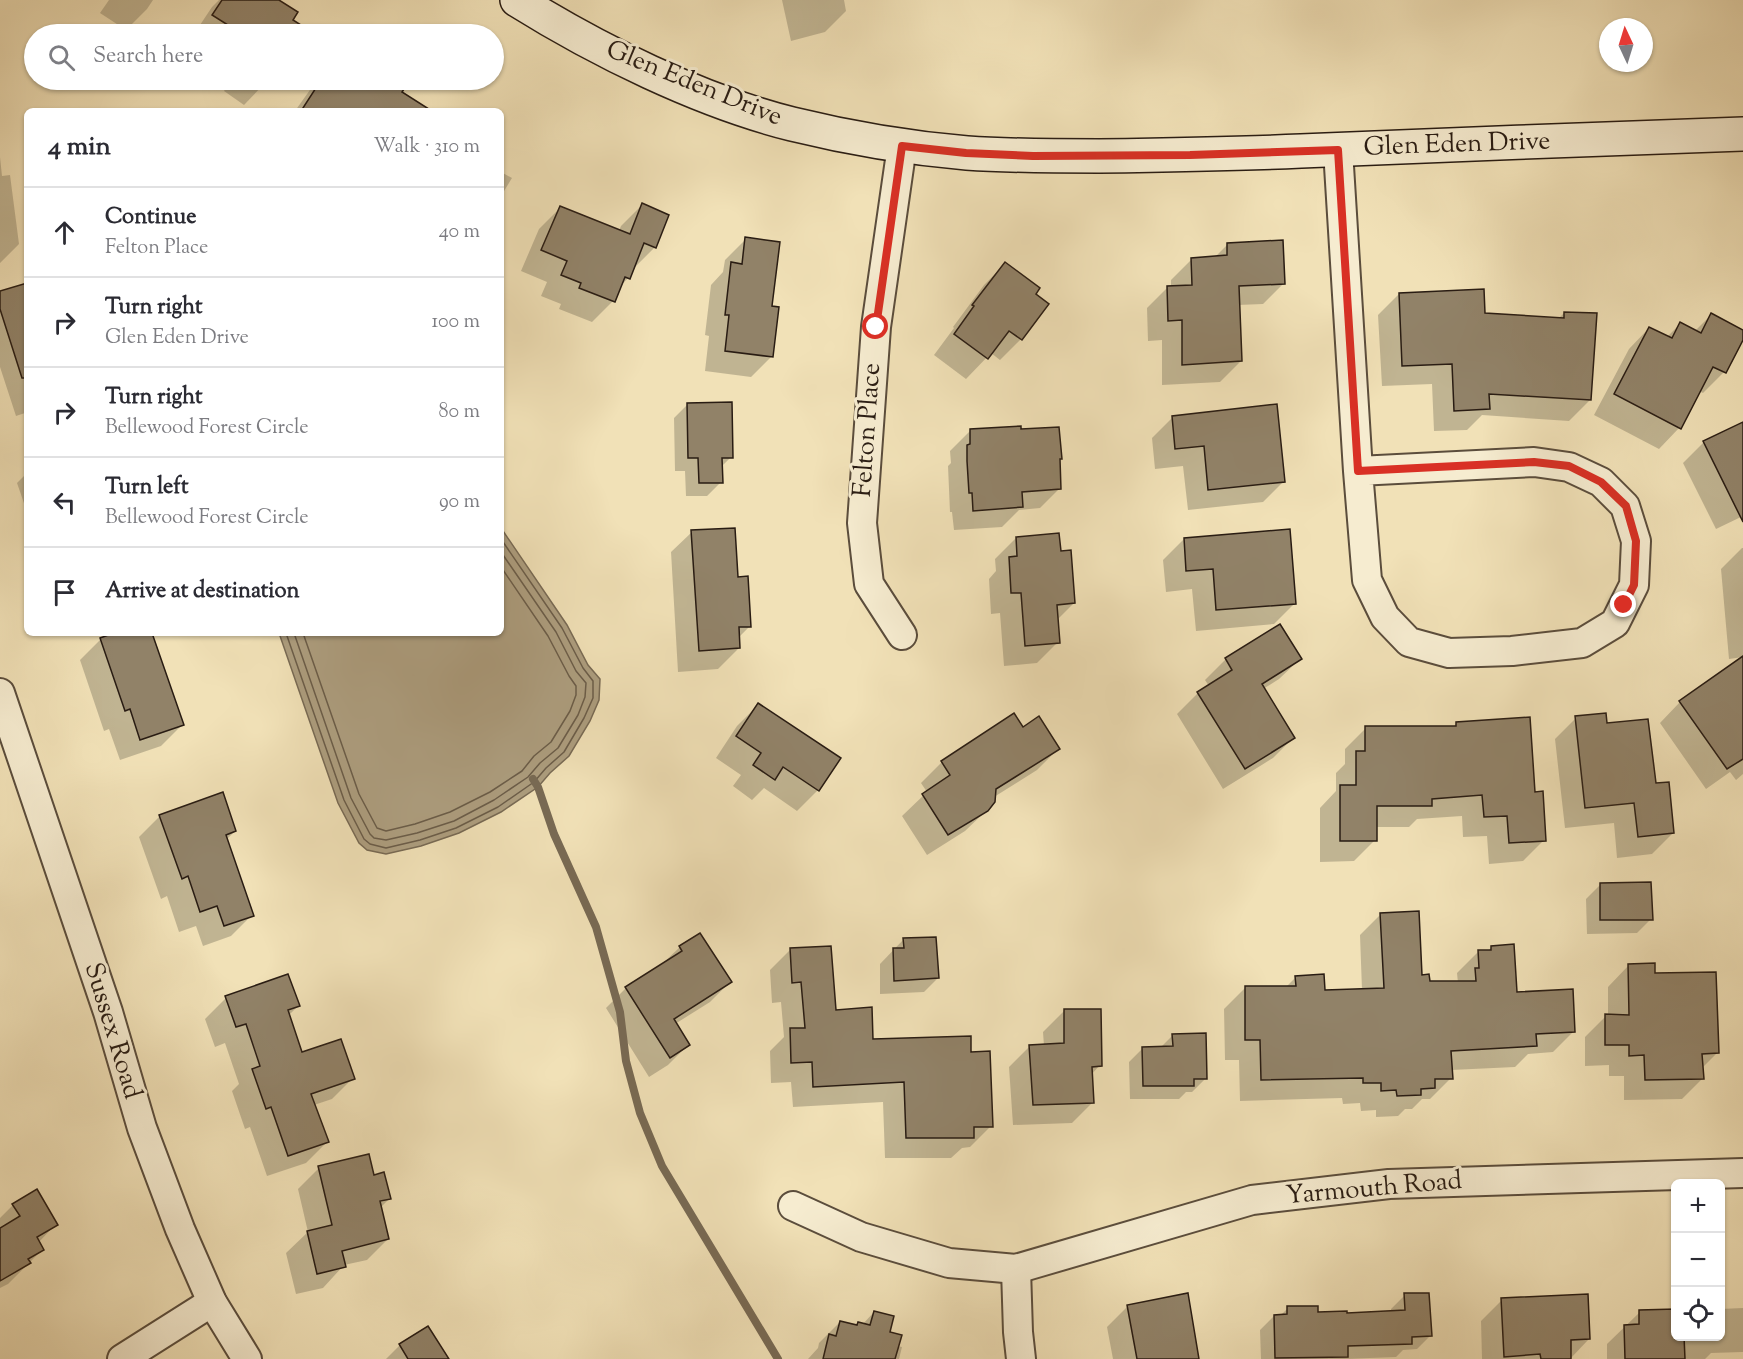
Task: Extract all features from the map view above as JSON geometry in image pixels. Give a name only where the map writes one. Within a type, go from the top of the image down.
[{"type":"main road","name":"Glen Eden Drive","points":[[517,0],[605,49],[724,102],[789,123],[848,137],[966,153],[1033,156],[1190,155],[1743,134]]},
{"type":"street","name":"Felton Place","points":[[902,146],[876,327],[862,523],[869,584],[902,635]]},
{"type":"street","points":[[1338,150],[1358,471],[1367,580],[1385,617],[1409,642],[1449,653],[1512,651],[1582,643],[1615,623],[1634,585],[1636,541],[1626,506],[1601,482],[1569,466],[1534,462],[1358,471]]},
{"type":"street","name":"Sussex Road","points":[[0,693],[108,1012],[142,1128],[180,1229],[212,1302],[247,1359]]},
{"type":"street","name":"Yarmouth Road","points":[[792,1206],[861,1237],[949,1263],[1016,1269],[1251,1200],[1389,1184],[1743,1173]]},
{"type":"street","points":[[1016,1269],[1018,1332],[1022,1359]]},
{"type":"street","points":[[122,1359],[212,1302]]},
{"type":"water","points":[[504,532],[567,625],[588,665],[600,679],[599,700],[590,721],[569,756],[538,787],[501,812],[459,833],[421,846],[386,854],[367,850],[359,843],[338,803],[280,636],[504,636]]},
{"type":"building","points":[[222,0],[279,0],[298,12],[293,20],[299,24],[226,24],[212,15]]},
{"type":"building","points":[[315,90],[403,90],[402,92],[427,108],[303,108]]},
{"type":"building","points":[[642,203],[669,215],[656,248],[644,243],[630,279],[625,277],[615,302],[579,288],[581,283],[561,275],[567,261],[541,250],[560,206],[630,234]]},
{"type":"building","points":[[745,237],[780,242],[772,306],[779,307],[773,357],[725,351],[729,315],[725,315],[731,262],[742,264]]},
{"type":"building","points":[[1283,240],[1285,284],[1239,286],[1242,361],[1182,365],[1182,320],[1168,321],[1167,286],[1192,285],[1191,258],[1227,255],[1227,243]]},
{"type":"building","points":[[1005,262],[1040,288],[1036,294],[1049,304],[1022,340],[1009,331],[988,359],[954,334],[974,306],[972,305]]},
{"type":"building","points":[[24,284],[24,378],[22,378],[0,309],[0,291]]},
{"type":"building","points":[[1484,289],[1485,313],[1564,318],[1564,312],[1597,313],[1591,400],[1489,394],[1490,409],[1454,411],[1452,364],[1402,366],[1399,293]]},
{"type":"building","points":[[1711,313],[1743,330],[1743,340],[1726,373],[1713,367],[1681,429],[1614,394],[1649,327],[1672,338],[1680,322],[1701,333]]},
{"type":"building","points":[[732,402],[733,458],[722,458],[723,483],[699,483],[698,458],[688,458],[687,403]]},
{"type":"building","points":[[1277,404],[1285,482],[1208,490],[1204,446],[1175,449],[1172,416]]},
{"type":"building","points":[[1743,422],[1743,522],[1703,441]]},
{"type":"building","points":[[1021,426],[1021,429],[1059,427],[1062,459],[1060,459],[1061,489],[1022,492],[1023,507],[973,511],[972,493],[969,493],[967,461],[970,429]]},
{"type":"building","points":[[735,528],[738,577],[748,576],[751,627],[739,627],[740,648],[699,651],[691,530]]},
{"type":"building","points":[[1290,529],[1296,604],[1216,610],[1213,569],[1186,571],[1184,538]]},
{"type":"building","points":[[1059,533],[1061,551],[1071,550],[1075,603],[1057,605],[1060,643],[1025,646],[1021,593],[1011,593],[1009,557],[1017,556],[1016,537]]},
{"type":"building","points":[[1280,624],[1302,659],[1262,684],[1295,738],[1245,769],[1197,692],[1232,670],[1225,658]]},
{"type":"building","points":[[153,636],[184,725],[140,740],[130,709],[125,711],[100,638]]},
{"type":"building","points":[[1743,656],[1743,759],[1727,769],[1679,701]]},
{"type":"building","points":[[758,703],[841,758],[819,791],[783,767],[775,780],[753,765],[761,753],[736,736]]},
{"type":"building","points":[[1014,713],[1023,727],[1039,716],[1060,749],[996,789],[995,802],[988,811],[948,835],[922,794],[950,775],[941,761]]},
{"type":"building","points":[[1606,713],[1607,723],[1648,719],[1656,783],[1669,782],[1674,833],[1638,837],[1634,803],[1585,808],[1575,716]]},
{"type":"building","points":[[1530,717],[1535,792],[1543,791],[1546,841],[1509,843],[1507,816],[1484,817],[1482,795],[1432,799],[1432,806],[1377,806],[1377,841],[1340,841],[1340,785],[1356,785],[1356,751],[1365,751],[1365,726],[1456,726],[1456,722]]},
{"type":"building","points":[[223,792],[236,831],[226,835],[254,916],[224,926],[217,906],[200,912],[188,876],[182,879],[159,815]]},
{"type":"building","points":[[1651,882],[1653,920],[1600,920],[1600,883]]},
{"type":"building","points":[[1419,911],[1422,975],[1429,974],[1430,981],[1476,981],[1475,968],[1479,968],[1478,950],[1491,950],[1491,946],[1514,944],[1517,992],[1573,989],[1575,1032],[1536,1034],[1537,1046],[1451,1051],[1453,1079],[1435,1079],[1435,1088],[1421,1089],[1421,1095],[1397,1096],[1396,1090],[1381,1091],[1381,1083],[1363,1083],[1363,1078],[1261,1080],[1260,1040],[1245,1040],[1245,986],[1296,986],[1295,976],[1324,974],[1325,990],[1384,988],[1380,913]]},
{"type":"building","points":[[700,933],[732,982],[674,1019],[690,1045],[670,1058],[625,987],[682,951],[679,946]]},
{"type":"building","points":[[936,937],[939,978],[894,981],[893,948],[904,948],[903,938]]},
{"type":"building","points":[[831,946],[836,1010],[872,1007],[873,1039],[971,1036],[971,1052],[990,1051],[993,1127],[974,1127],[974,1138],[906,1138],[904,1082],[813,1087],[812,1062],[791,1063],[790,1028],[805,1028],[801,982],[792,983],[790,948]]},
{"type":"building","points":[[1655,963],[1655,973],[1716,972],[1719,1053],[1702,1054],[1704,1079],[1645,1080],[1644,1055],[1629,1056],[1629,1045],[1605,1045],[1605,1014],[1629,1015],[1628,964]]},
{"type":"building","points":[[288,974],[300,1006],[288,1010],[302,1052],[341,1039],[355,1079],[311,1094],[329,1142],[288,1156],[271,1107],[266,1109],[252,1069],[260,1066],[246,1024],[236,1027],[225,996]]},
{"type":"building","points":[[1064,1009],[1101,1009],[1102,1066],[1092,1067],[1094,1103],[1033,1105],[1029,1045],[1064,1043]]},
{"type":"building","points":[[1206,1033],[1207,1079],[1194,1079],[1194,1086],[1143,1086],[1142,1047],[1173,1046],[1172,1034]]},
{"type":"building","points":[[369,1154],[374,1175],[384,1172],[391,1199],[380,1201],[389,1239],[342,1251],[346,1267],[317,1274],[307,1231],[332,1225],[318,1166]]},
{"type":"building","points":[[37,1189],[58,1225],[37,1237],[44,1250],[28,1259],[31,1263],[0,1281],[0,1228],[20,1216],[12,1204]]},
{"type":"building","points":[[1188,1293],[1199,1359],[1137,1359],[1127,1305]]},
{"type":"building","points":[[1404,1293],[1429,1293],[1432,1336],[1412,1337],[1412,1344],[1348,1346],[1348,1357],[1275,1358],[1274,1315],[1287,1314],[1287,1306],[1318,1306],[1318,1312],[1347,1311],[1347,1313],[1405,1310]]},
{"type":"building","points":[[1588,1294],[1590,1339],[1571,1340],[1571,1359],[1541,1359],[1540,1354],[1504,1357],[1501,1298]]},
{"type":"building","points":[[1671,1309],[1671,1341],[1684,1341],[1685,1359],[1625,1359],[1624,1325],[1639,1324],[1639,1310]]},
{"type":"building","points":[[874,1311],[894,1316],[890,1332],[902,1335],[895,1359],[823,1359],[829,1334],[836,1336],[840,1321],[870,1325]]},
{"type":"building","points":[[428,1326],[449,1359],[408,1359],[399,1344]]},
{"type":"waterway","points":[[533,779],[538,787],[554,834],[596,927],[620,1012],[626,1061],[640,1113],[662,1166],[778,1359]]},
{"type":"route","points":[[876,327],[902,146],[966,153],[1033,156],[1190,155],[1338,150],[1358,471],[1534,462],[1569,466],[1601,482],[1626,506],[1636,541],[1634,585],[1624,605]]}]
